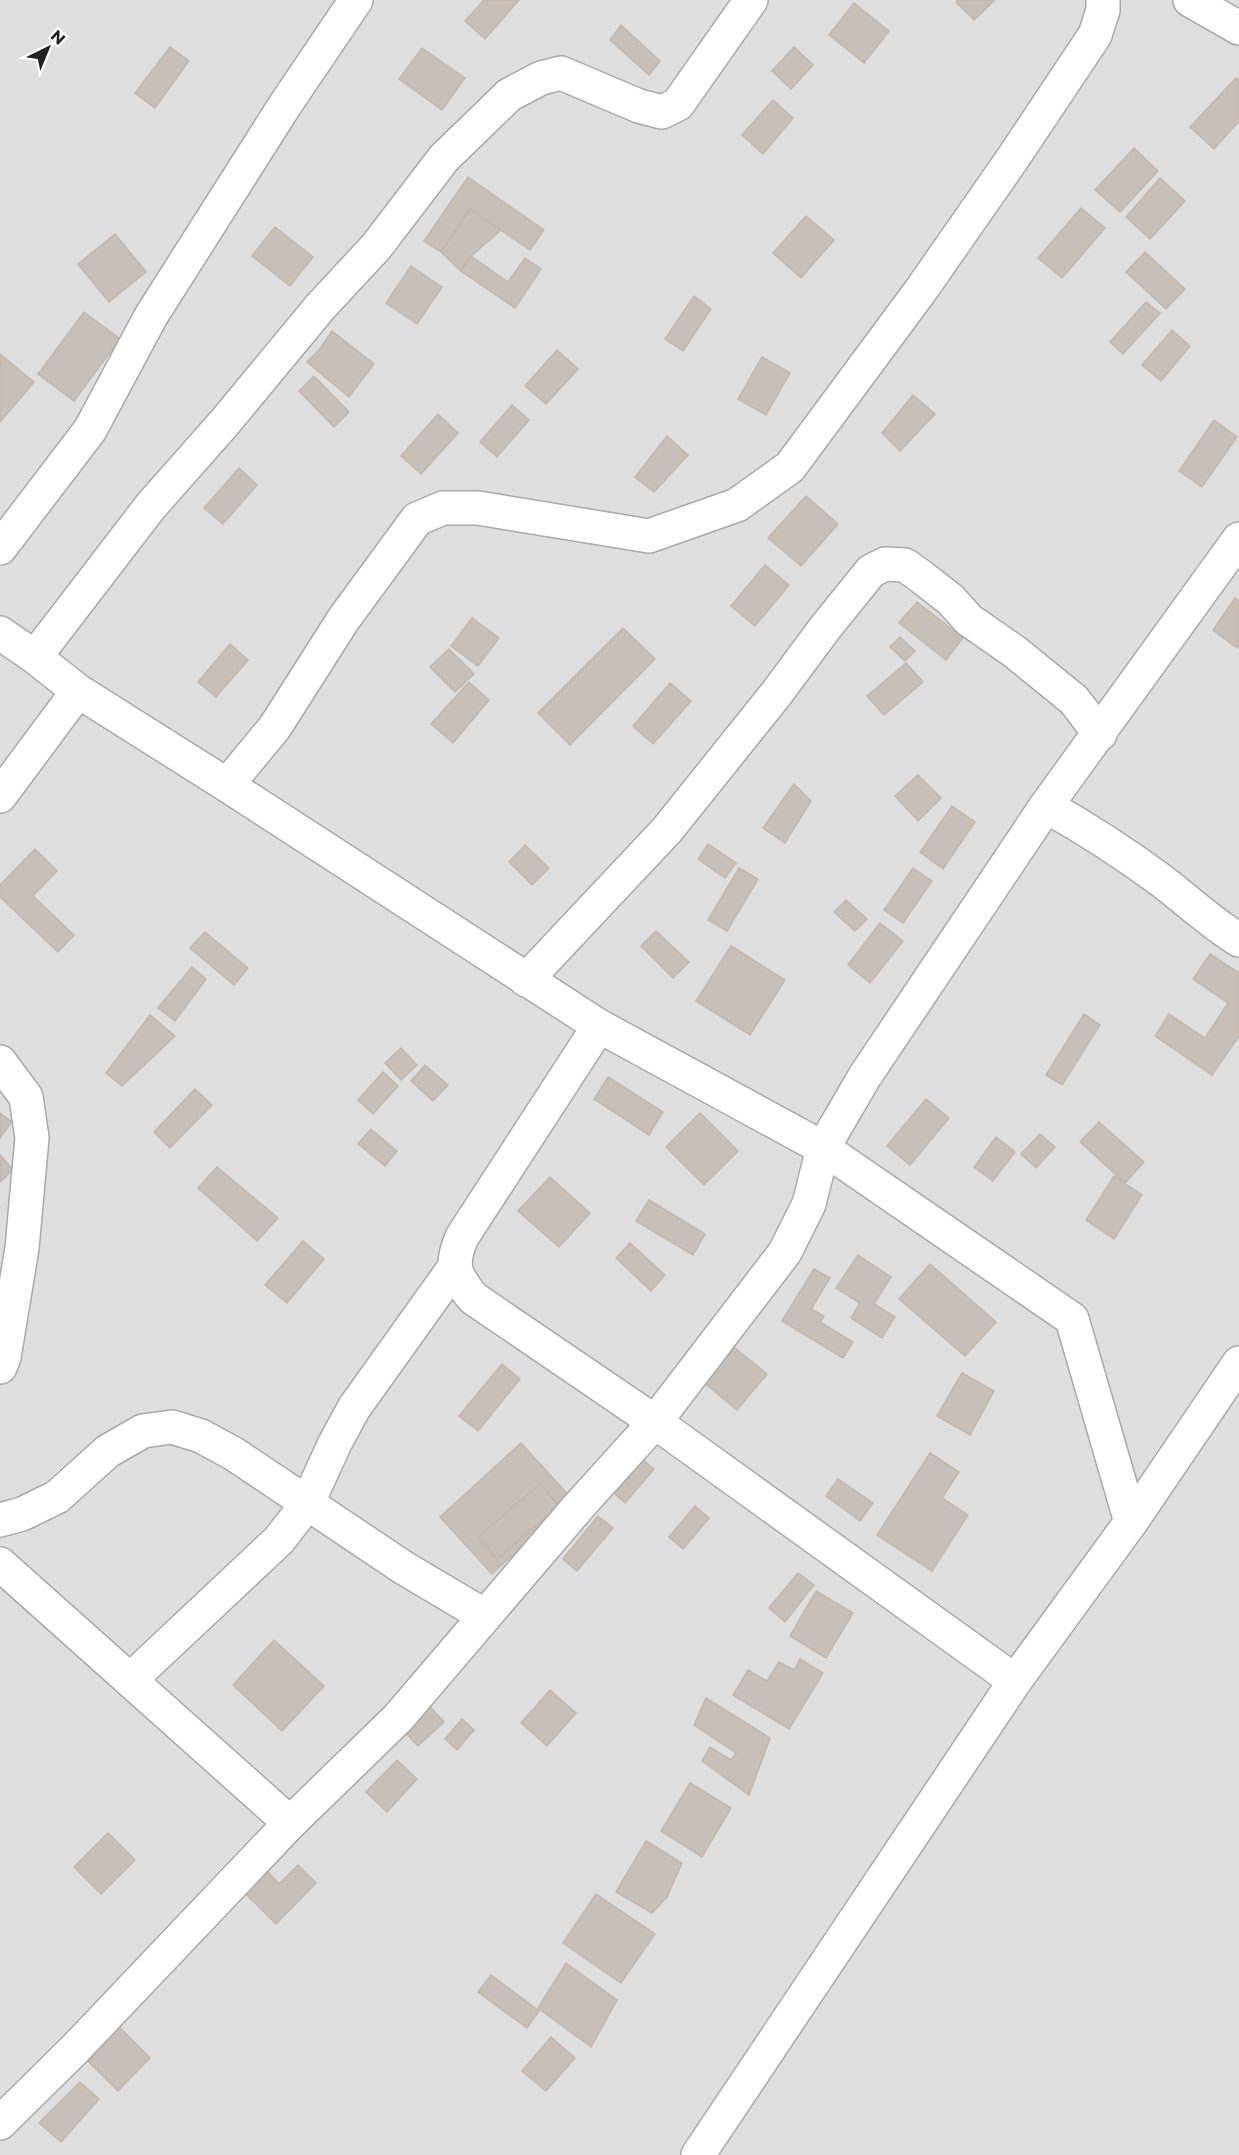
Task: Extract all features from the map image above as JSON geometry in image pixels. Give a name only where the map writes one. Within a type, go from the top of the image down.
[{"type":"street","points":[[0,548],[90,430],[157,306],[285,105],[356,0]]},
{"type":"street","points":[[35,657],[150,507],[225,422],[321,306],[376,247],[444,158],[490,112],[509,95],[541,78],[561,73],[639,106],[662,112],[678,105],[751,0]]},
{"type":"street","points":[[227,785],[275,727],[343,620],[417,519],[443,508],[478,508],[648,536],[737,505],[790,467],[921,290],[1020,148],[1095,35],[1103,10],[1103,0]]},
{"type":"street","points":[[1190,0],[1239,28]]},
{"type":"street","points":[[0,2123],[76,2049],[291,1822],[398,1718],[579,1506],[655,1422],[785,1252],[809,1204],[823,1148],[865,1077],[1046,806],[1239,539]]},
{"type":"street","points":[[526,980],[667,830],[871,571],[885,564],[904,565],[951,600],[969,621],[1015,652],[1074,700],[1100,734]]},
{"type":"street","points":[[0,633],[78,691],[599,1026],[823,1148],[1072,1319],[1131,1522]]},
{"type":"street","points":[[0,796],[78,691]]},
{"type":"street","points":[[1046,806],[1105,840],[1164,883],[1220,929],[1239,940]]},
{"type":"street","points":[[599,1026],[462,1237],[454,1254],[454,1268],[459,1280],[473,1298],[655,1422],[1015,1681]]},
{"type":"street","points":[[0,1062],[26,1097],[32,1138],[22,1248],[4,1357],[0,1367]]},
{"type":"street","points":[[130,1680],[279,1540],[307,1504],[354,1408],[454,1268]]},
{"type":"street","points":[[698,2155],[1015,1681],[1131,1522],[1239,1362]]},
{"type":"street","points":[[0,1520],[22,1514],[57,1497],[108,1451],[143,1431],[172,1426],[201,1436],[234,1454],[404,1568],[484,1616]]},
{"type":"street","points":[[0,1564],[291,1822]]},
{"type":"shaded area","points":[[0,0],[1239,0],[1239,2155],[0,2155]]},
{"type":"building","points":[[484,0],[519,0],[485,39],[465,21]]},
{"type":"building","points":[[959,0],[995,0],[974,20],[956,2]]},
{"type":"building","points":[[854,3],[889,31],[864,63],[829,35]]},
{"type":"building","points":[[621,25],[660,61],[649,75],[610,40]]},
{"type":"building","points":[[170,47],[189,61],[155,108],[135,93]]},
{"type":"building","points":[[794,47],[813,65],[791,89],[772,71]]},
{"type":"building","points":[[422,48],[465,78],[442,110],[399,79]]},
{"type":"building","points":[[1236,78],[1239,80],[1239,121],[1214,149],[1190,127]]},
{"type":"building","points":[[773,100],[793,118],[763,154],[742,135]]},
{"type":"building","points":[[1134,148],[1158,171],[1120,212],[1095,190]]},
{"type":"building","points":[[468,177],[544,230],[530,250],[470,209],[441,252],[424,241]]},
{"type":"building","points":[[1160,178],[1185,201],[1150,239],[1126,217]]},
{"type":"building","points":[[1081,208],[1105,228],[1062,278],[1038,258]]},
{"type":"building","points":[[470,209],[501,230],[471,256],[461,271],[441,252]]},
{"type":"building","points":[[806,216],[834,240],[801,278],[773,253]]},
{"type":"building","points":[[275,227],[313,257],[290,286],[252,256]]},
{"type":"building","points":[[115,234],[146,272],[109,302],[78,264]]},
{"type":"building","points":[[1145,252],[1185,289],[1166,309],[1126,272]]},
{"type":"building","points":[[471,256],[508,282],[525,258],[541,269],[515,308],[461,271]]},
{"type":"building","points":[[411,266],[442,287],[417,324],[386,303]]},
{"type":"building","points":[[694,296],[711,309],[683,351],[665,339]]},
{"type":"building","points":[[1146,302],[1160,313],[1123,354],[1110,342]]},
{"type":"building","points":[[84,312],[120,339],[74,401],[38,374]]},
{"type":"building","points":[[1172,330],[1190,346],[1161,381],[1142,365]]},
{"type":"building","points":[[332,331],[374,364],[349,397],[307,362],[319,350]]},
{"type":"building","points":[[557,350],[578,369],[546,404],[525,386]]},
{"type":"building","points":[[0,354],[34,382],[0,422]]},
{"type":"building","points":[[762,357],[790,373],[766,415],[738,399]]},
{"type":"building","points":[[314,376],[349,412],[334,427],[299,391]]},
{"type":"building","points":[[913,395],[935,414],[900,451],[882,433]]},
{"type":"building","points":[[512,405],[529,420],[497,457],[480,442]]},
{"type":"building","points":[[438,414],[458,433],[421,474],[401,456]]},
{"type":"building","points":[[1214,420],[1237,437],[1202,487],[1179,471]]},
{"type":"building","points":[[667,436],[688,455],[654,492],[635,477]]},
{"type":"building","points":[[239,468],[257,485],[223,524],[204,508]]},
{"type":"building","points":[[806,496],[838,524],[801,566],[768,538]]},
{"type":"building","points":[[765,565],[789,585],[755,626],[731,606]]},
{"type":"building","points":[[1235,598],[1239,601],[1239,645],[1237,648],[1213,630]]},
{"type":"building","points":[[917,602],[963,638],[946,660],[899,623]]},
{"type":"building","points":[[472,618],[499,638],[478,666],[451,646]]},
{"type":"building","points":[[623,628],[655,659],[570,745],[538,713]]},
{"type":"building","points":[[900,637],[915,651],[905,661],[890,647]]},
{"type":"building","points":[[230,644],[248,660],[216,697],[198,682]]},
{"type":"building","points":[[449,649],[474,674],[455,692],[430,667]]},
{"type":"building","points":[[906,663],[923,682],[884,715],[867,696]]},
{"type":"building","points":[[469,682],[489,700],[453,743],[431,724]]},
{"type":"building","points":[[670,683],[691,701],[653,744],[633,726]]},
{"type":"building","points":[[918,775],[941,798],[918,821],[895,796]]},
{"type":"building","points":[[794,784],[811,801],[785,843],[763,828]]},
{"type":"building","points":[[952,806],[975,822],[943,869],[920,852]]},
{"type":"building","points":[[708,844],[736,863],[725,878],[698,859]]},
{"type":"building","points":[[525,845],[549,868],[532,885],[509,862]]},
{"type":"building","points":[[35,849],[57,871],[33,896],[74,935],[58,952],[0,897],[0,885]]},
{"type":"building","points":[[739,868],[758,879],[727,931],[708,920]]},
{"type":"building","points":[[913,868],[932,881],[903,923],[884,910]]},
{"type":"building","points":[[846,900],[867,919],[855,931],[834,912]]},
{"type":"building","points":[[880,923],[903,941],[870,983],[848,965]]},
{"type":"building","points":[[656,931],[689,962],[673,978],[641,946]]},
{"type":"building","points":[[205,932],[248,968],[234,985],[190,948]]},
{"type":"building","points":[[731,946],[785,980],[750,1035],[696,1001]]},
{"type":"building","points":[[1210,954],[1239,973],[1239,1036],[1212,1075],[1155,1036],[1169,1014],[1205,1038],[1228,1003],[1193,979]]},
{"type":"building","points":[[192,967],[206,979],[175,1021],[158,1008]]},
{"type":"building","points":[[1084,1014],[1100,1025],[1062,1085],[1046,1075]]},
{"type":"building","points":[[150,1015],[175,1036],[122,1086],[106,1073]]},
{"type":"building","points":[[401,1048],[417,1065],[401,1080],[385,1063]]},
{"type":"building","points":[[425,1065],[448,1085],[433,1101],[411,1081]]},
{"type":"building","points":[[383,1072],[398,1086],[373,1114],[358,1100]]},
{"type":"building","points":[[608,1077],[663,1112],[649,1135],[594,1099]]},
{"type":"building","points":[[195,1089],[212,1105],[170,1148],[154,1132]]},
{"type":"building","points":[[926,1099],[949,1118],[910,1165],[887,1146]]},
{"type":"building","points":[[0,1113],[12,1122],[0,1138]]},
{"type":"building","points":[[700,1113],[738,1151],[704,1185],[666,1147]]},
{"type":"building","points":[[1099,1122],[1144,1162],[1125,1183],[1080,1142]]},
{"type":"building","points":[[371,1129],[397,1151],[385,1166],[358,1144]]},
{"type":"building","points":[[1040,1134],[1055,1147],[1036,1168],[1021,1154]]},
{"type":"building","points":[[996,1137],[1015,1152],[993,1181],[974,1167]]},
{"type":"building","points":[[0,1155],[13,1170],[0,1182]]},
{"type":"building","points":[[217,1167],[278,1218],[257,1241],[198,1188]]},
{"type":"building","points":[[1114,1176],[1142,1195],[1114,1239],[1086,1220]]},
{"type":"building","points":[[550,1177],[590,1213],[559,1247],[518,1211]]},
{"type":"building","points":[[649,1200],[705,1234],[693,1255],[636,1221]]},
{"type":"building","points":[[303,1241],[324,1259],[287,1303],[265,1285]]},
{"type":"building","points":[[630,1243],[665,1275],[651,1291],[616,1258]]},
{"type":"building","points":[[858,1255],[891,1277],[874,1304],[895,1317],[882,1338],[851,1318],[860,1303],[836,1288]]},
{"type":"building","points":[[930,1264],[996,1322],[965,1356],[899,1299]]},
{"type":"building","points":[[814,1269],[830,1278],[811,1309],[824,1316],[820,1322],[853,1342],[843,1358],[782,1321]]},
{"type":"building","points":[[731,1345],[767,1374],[737,1410],[702,1381]]},
{"type":"building","points":[[502,1364],[520,1379],[478,1431],[459,1416]]},
{"type":"building","points":[[962,1373],[994,1391],[970,1435],[937,1416]]},
{"type":"building","points":[[521,1443],[573,1500],[492,1574],[440,1517]]},
{"type":"building","points":[[635,1453],[654,1469],[625,1503],[606,1486]]},
{"type":"building","points":[[930,1453],[959,1472],[942,1498],[968,1515],[932,1571],[877,1535]]},
{"type":"building","points":[[838,1479],[873,1503],[860,1521],[826,1496]]},
{"type":"building","points":[[540,1484],[559,1506],[497,1559],[478,1537]]},
{"type":"building","points":[[695,1506],[709,1518],[683,1549],[669,1537]]},
{"type":"building","points":[[598,1516],[613,1528],[577,1571],[563,1559]]},
{"type":"building","points":[[798,1573],[814,1585],[785,1622],[769,1608]]},
{"type":"building","points":[[816,1591],[853,1613],[826,1658],[790,1636]]},
{"type":"building","points":[[274,1640],[324,1686],[282,1731],[233,1685]]},
{"type":"building","points":[[800,1659],[823,1673],[789,1729],[733,1695],[748,1670],[767,1681],[779,1662],[794,1670]]},
{"type":"building","points":[[550,1690],[576,1713],[547,1746],[521,1723]]},
{"type":"building","points":[[706,1698],[770,1738],[749,1795],[702,1761],[710,1747],[731,1760],[736,1753],[694,1725]]},
{"type":"building","points":[[428,1705],[444,1722],[418,1746],[402,1729]]},
{"type":"building","points":[[462,1719],[474,1730],[457,1750],[445,1739]]},
{"type":"building","points":[[397,1760],[417,1779],[387,1812],[366,1792]]},
{"type":"building","points":[[690,1783],[731,1808],[702,1857],[661,1831]]},
{"type":"building","points":[[108,1833],[135,1860],[101,1894],[74,1867]]},
{"type":"building","points":[[646,1841],[682,1863],[667,1897],[652,1913],[616,1892]]},
{"type":"building","points":[[261,1864],[279,1884],[298,1865],[316,1883],[276,1924],[239,1887]]},
{"type":"building","points":[[596,1894],[655,1934],[621,1983],[563,1943]]},
{"type":"building","points":[[566,1963],[617,2000],[591,2047],[538,2008]]},
{"type":"building","points":[[491,1975],[539,2011],[527,2028],[478,1992]]},
{"type":"building","points":[[118,2026],[150,2058],[118,2091],[86,2059]]},
{"type":"building","points":[[551,2037],[575,2058],[546,2091],[522,2071]]},
{"type":"building","points":[[80,2082],[99,2099],[61,2142],[39,2123]]}]
